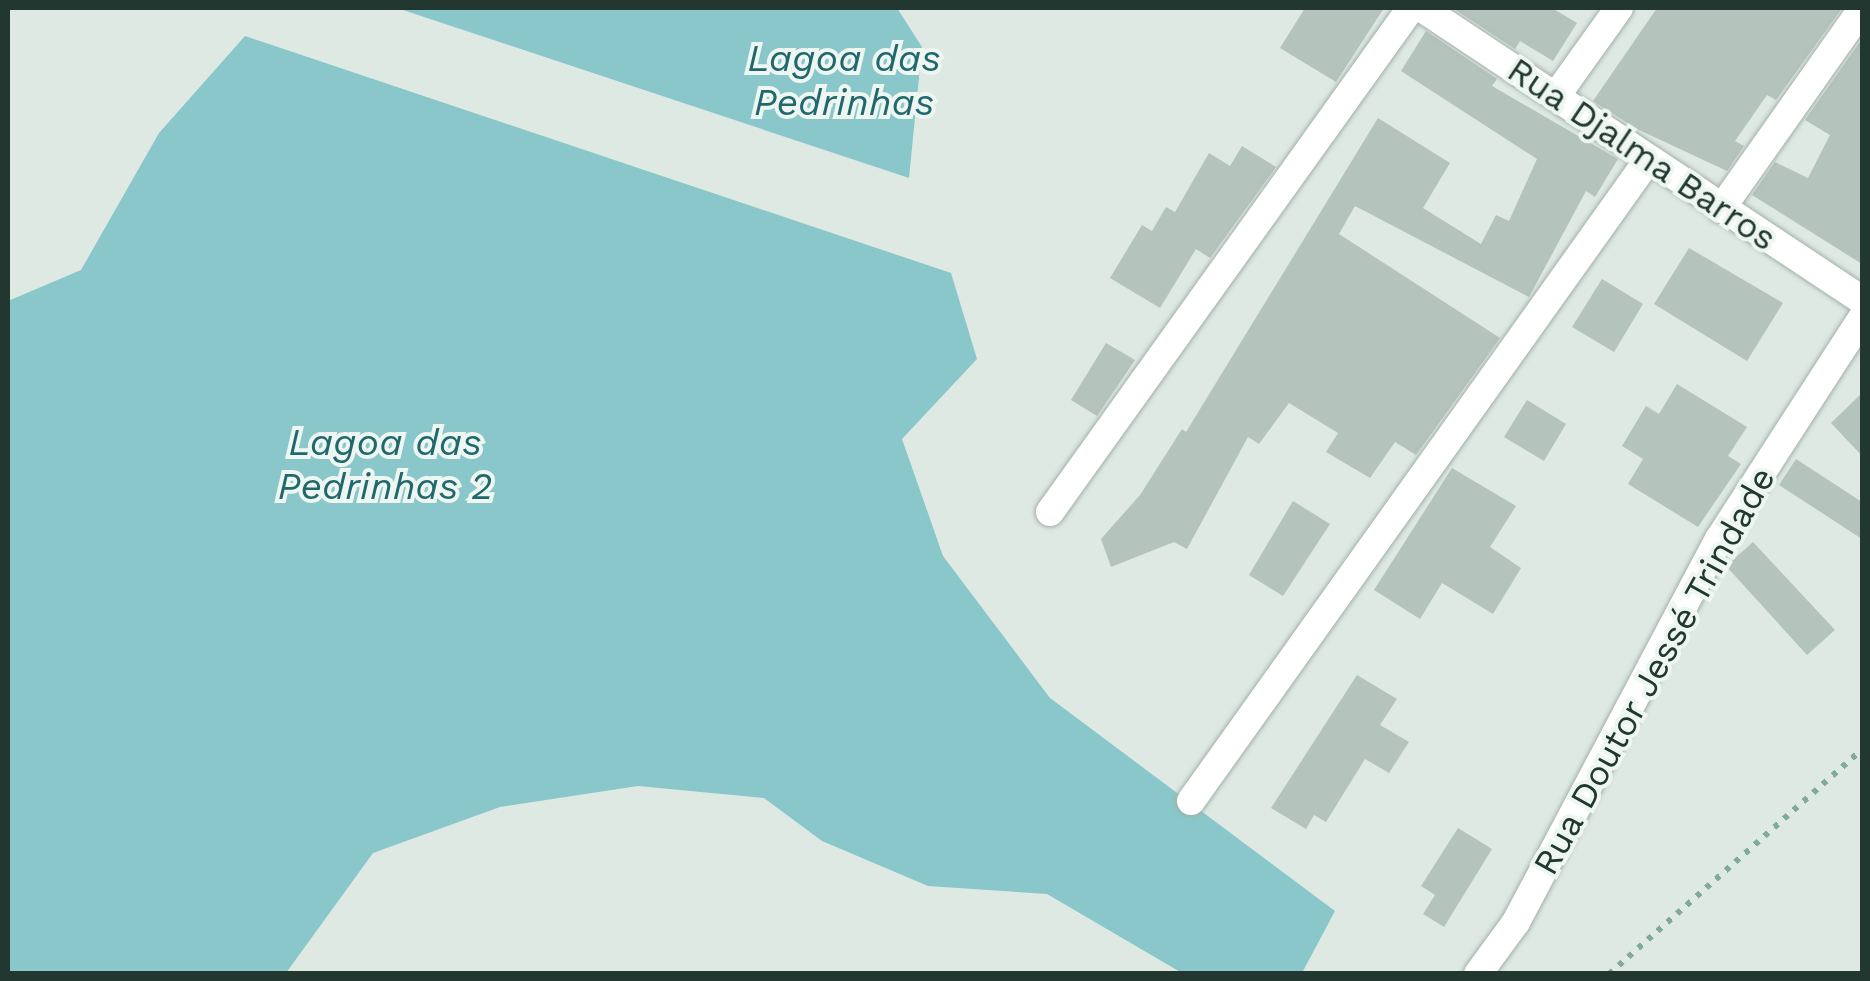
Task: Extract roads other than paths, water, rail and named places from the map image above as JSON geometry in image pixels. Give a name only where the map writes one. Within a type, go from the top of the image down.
[{"type":"street","points":[[1050,512],[1411,8]]},
{"type":"street","name":"Rua Djalma Barros","points":[[1422,8],[1862,300]]},
{"type":"street","points":[[1556,96],[1620,8]]},
{"type":"street","points":[[1721,209],[1862,9]]},
{"type":"street","points":[[1190,801],[1648,160]]},
{"type":"street","name":"Rua Doutor Jessé Trindade","points":[[1478,974],[1516,922],[1719,539],[1862,318]]},
{"type":"water","name":"Lagoa das Pedrinhas","points":[[397,8],[897,8],[922,47],[909,178]]},
{"type":"water","name":"Lagoa das Pedrinhas 2","points":[[245,36],[951,273],[977,359],[902,439],[943,556],[1050,698],[1335,911],[1302,973],[1182,973],[1047,894],[928,886],[822,841],[764,798],[638,786],[500,807],[373,853],[286,973],[8,974],[8,301],[81,270],[159,133]]}]
